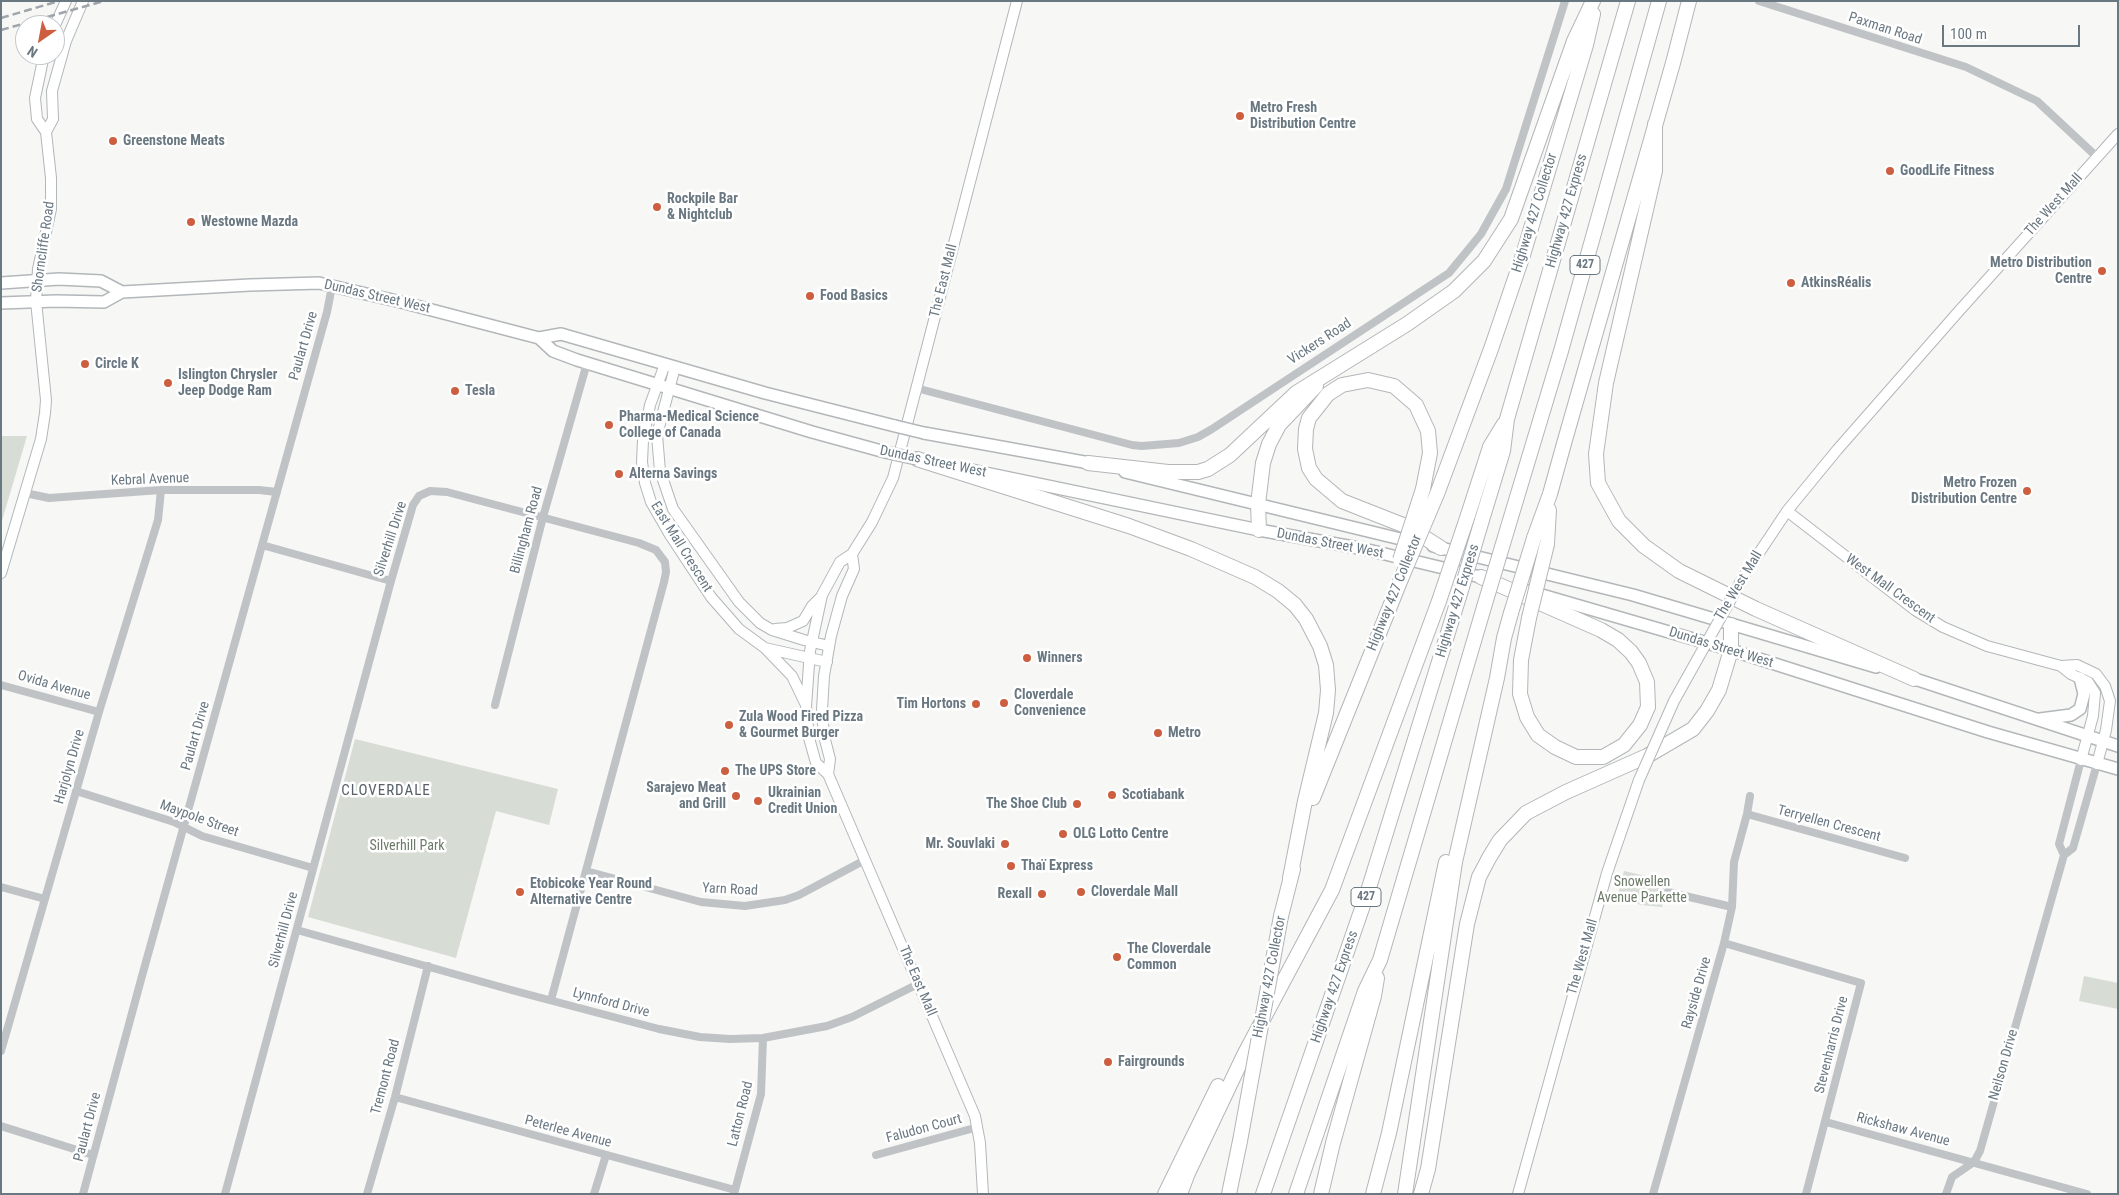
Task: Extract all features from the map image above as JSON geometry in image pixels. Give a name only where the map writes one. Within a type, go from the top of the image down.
[{"type":"highway","points":[[1088,463],[1188,473],[1208,469],[1230,455],[1296,393],[1407,324],[1454,291],[1484,261],[1510,219],[1574,41],[1594,1]]},
{"type":"highway","name":"Highway 427 Collector","points":[[1229,1194],[1281,916],[1311,802],[1387,613],[1398,577],[1437,494],[1491,349],[1523,255],[1586,45],[1594,1]]},
{"type":"highway","name":"Highway 427 Express","points":[[1263,1194],[1368,891],[1459,597],[1503,451],[1507,420],[1628,1]]},
{"type":"highway","name":"Highway 427 Express","points":[[1296,1194],[1365,991],[1380,960],[1561,351],[1659,1]]},
{"type":"highway","name":"427","points":[[1405,1194],[1455,862],[1497,678],[1504,638],[1540,541],[1550,494],[1689,1]]},
{"type":"highway","points":[[1655,124],[1655,171],[1606,383],[1596,454],[1598,483],[1619,521],[1644,546],[1679,571],[1756,609],[1914,679]]},
{"type":"highway","points":[[1258,530],[1258,504],[1263,463],[1269,444],[1279,425],[1331,371]]},
{"type":"highway","points":[[1398,577],[1423,489],[1430,452],[1428,431],[1416,405],[1394,386],[1368,380],[1342,385],[1328,394],[1309,418],[1306,429],[1305,449],[1309,468],[1316,479],[1342,501],[1408,528],[1441,548]]},
{"type":"highway","points":[[1180,1194],[1192,1164],[1244,1055],[1332,890],[1439,601],[1490,447],[1507,420]]},
{"type":"highway","points":[[917,459],[1133,527],[1231,566],[1255,577],[1288,599],[1306,619],[1316,635],[1326,665],[1328,690],[1326,713],[1305,801],[1290,878]]},
{"type":"highway","points":[[1481,577],[1600,630],[1618,640],[1631,652],[1639,663],[1647,682],[1648,706],[1640,725],[1624,745],[1603,756],[1576,757],[1555,747],[1538,735],[1527,717],[1520,694],[1521,660],[1529,618],[1540,541]]},
{"type":"highway","points":[[1421,1194],[1428,1169],[1468,916],[1479,877],[1489,858],[1500,840],[1526,813],[1575,788],[1647,756],[1693,729],[1707,711],[1719,690],[1731,650],[1730,625]]},
{"type":"highway","points":[[1373,1194],[1389,1133],[1449,850],[1491,675],[1504,638]]},
{"type":"highway","points":[[1321,1194],[1333,1143],[1374,996],[1380,960]]},
{"type":"highway","points":[[1165,1194],[1221,1082],[1244,1055]]},
{"type":"main road","points":[[60,15],[66,1]]},
{"type":"main road","name":"Shorncliffe Road","points":[[46,132],[53,119],[52,91],[66,41],[83,1]]},
{"type":"main road","name":"The East Mall","points":[[983,1194],[982,1156],[975,1116],[828,774],[816,763],[809,738],[806,706],[809,658],[822,595],[840,562],[852,554],[872,522],[893,478],[1017,1]]},
{"type":"main road","name":"Shorncliffe Road","points":[[1,573],[41,439],[46,400],[36,301],[37,280],[51,209],[51,178],[46,132],[37,118],[35,98],[42,65]]},
{"type":"main road","name":"The West Mall","points":[[1518,1194],[1607,873],[1640,780],[1674,701],[1745,574],[1787,511],[1943,329],[2118,134]]},
{"type":"main road","name":"Dundas Street West","points":[[1,283],[37,280],[101,281],[122,292]]},
{"type":"main road","name":"Dundas Street West","points":[[1,303],[36,301],[104,302],[122,292],[294,283],[332,286],[539,338],[561,334],[765,393],[924,433],[1088,463],[1633,595],[1914,679],[2118,746]]},
{"type":"main road","name":"Dundas Street West","points":[[539,338],[552,351],[587,363],[812,432],[885,452],[1258,530],[1364,549],[1481,577],[1731,650],[1883,700],[2081,760],[2118,769]]},
{"type":"main road","name":"East Mall Crescent","points":[[670,366],[644,428],[642,462],[651,502],[670,535],[721,610],[739,629],[765,648],[827,662]]},
{"type":"main road","name":"East Mall Crescent","points":[[663,385],[657,435],[660,471],[673,509],[739,602],[760,623],[772,630],[829,646]]},
{"type":"main road","name":"West Mall Crescent","points":[[1787,511],[1915,610],[1943,627],[1987,646],[2061,666],[2077,665],[2098,677],[2106,686],[2110,706],[2104,741]]},
{"type":"main road","name":"The East Mall","points":[[828,774],[830,759],[824,736],[822,710],[827,662],[829,646],[842,596],[854,569],[852,554]]},
{"type":"main road","points":[[772,630],[787,628],[803,621],[812,606],[822,595]]},
{"type":"main road","points":[[765,648],[792,676],[806,706]]},
{"type":"main road","name":"West Mall Crescent","points":[[2061,666],[2091,686],[2096,698],[2088,736]]},
{"type":"main road","points":[[2036,719],[2065,716],[2076,712],[2084,700],[2080,678]]},
{"type":"main road","name":"Neilson Drive","points":[[2081,760],[2088,736]]},
{"type":"main road","name":"Neilson Drive","points":[[2097,764],[2104,741]]},
{"type":"street","name":"Vickers Road","points":[[916,388],[1132,445],[1179,443],[1198,437],[1212,429],[1449,273],[1481,234],[1506,189],[1565,1]]},
{"type":"street","name":"Paxman Road","points":[[1759,1],[1966,67],[2037,101],[2097,157]]},
{"type":"street","name":"Paulart Drive","points":[[83,1194],[327,312],[332,286]]},
{"type":"street","name":"Billingham Road","points":[[495,705],[543,517],[587,363]]},
{"type":"street","name":"Kebral Avenue","points":[[25,493],[49,498],[161,490],[259,490],[277,492]]},
{"type":"street","name":"Harjolyn Drive","points":[[1,1051],[99,712],[158,520],[161,490]]},
{"type":"street","name":"Silverhill Drive","points":[[225,1194],[390,581],[412,505],[420,496],[427,492],[447,492],[647,546],[660,554],[666,567],[664,582],[551,1000]]},
{"type":"street","points":[[262,545],[390,581]]},
{"type":"street","name":"Ovida Avenue","points":[[1,684],[99,712]]},
{"type":"street","name":"Neilson Drive","points":[[2064,854],[2059,844],[2081,760]]},
{"type":"street","name":"Neilson Drive","points":[[1974,1162],[1980,1151],[2064,854],[2073,848],[2097,764]]},
{"type":"street","name":"Maypole Street","points":[[76,791],[184,827],[202,836],[313,868]]},
{"type":"street","name":"Rayside Drive","points":[[1653,1194],[1724,942],[1732,906],[1734,862],[1750,796]]},
{"type":"street","name":"Terryellen Crescent","points":[[1747,814],[1905,858]]},
{"type":"street","name":"Yarn Road","points":[[586,871],[701,902],[745,906],[786,900],[865,860]]},
{"type":"street","points":[[1,886],[45,899]]},
{"type":"street","points":[[1668,892],[1732,906]]},
{"type":"street","name":"Lynnford Drive","points":[[297,930],[551,1000],[700,1037],[730,1039],[763,1038],[827,1026],[852,1017],[918,984]]},
{"type":"street","name":"Stevenharris Drive","points":[[1724,942],[1861,983],[1806,1194]]},
{"type":"street","name":"Tremont Road","points":[[367,1194],[428,966]]},
{"type":"street","name":"Latton Road","points":[[734,1192],[761,1094],[763,1038]]},
{"type":"street","name":"Peterlee Avenue","points":[[394,1097],[734,1192]]},
{"type":"street","name":"Rickshaw Avenue","points":[[1826,1122],[1974,1162]]},
{"type":"street","points":[[1,1126],[93,1155]]},
{"type":"street","name":"Faludon Court","points":[[876,1155],[978,1127]]},
{"type":"street","points":[[594,1194],[606,1155]]},
{"type":"street","points":[[1946,1194],[1952,1177],[1974,1162],[2087,1194]]},
{"type":"green space","points":[[1,436],[27,436],[1,524]]},
{"type":"green space","name":"Silverhill Park","points":[[355,739],[558,789],[549,825],[496,811],[456,958],[308,917]]},
{"type":"green space","name":"Snowellen Avenue Parkette","points":[[1624,871],[1669,881],[1662,907],[1641,905],[1617,898]]},
{"type":"green space","points":[[2084,976],[2118,983],[2118,1009],[2079,1001]]},
{"type":"railway","points":[[1,18],[59,1]]},
{"type":"railway","points":[[1,30],[104,1]]},
{"type":"place","name":"Metro Fresh Distribution Centre","points":[[1240,116]]},
{"type":"place","name":"Greenstone Meats","points":[[113,141]]},
{"type":"place","name":"GoodLife Fitness","points":[[1890,171]]},
{"type":"place","name":"Rockpile Bar & Nightclub","points":[[657,207]]},
{"type":"place","name":"Westowne Mazda","points":[[191,222]]},
{"type":"place","name":"Metro Distribution Centre","points":[[2102,271]]},
{"type":"place","name":"AtkinsRéalis","points":[[1791,283]]},
{"type":"place","name":"Food Basics","points":[[810,296]]},
{"type":"place","name":"Circle K","points":[[85,364]]},
{"type":"place","name":"Islington Chrysler Jeep Dodge Ram","points":[[168,383]]},
{"type":"place","name":"Tesla","points":[[455,391]]},
{"type":"place","name":"Pharma-Medical Science College of Canada","points":[[609,425]]},
{"type":"place","name":"Alterna Savings","points":[[619,474]]},
{"type":"place","name":"Metro Frozen Distribution Centre","points":[[2027,491]]},
{"type":"place","name":"Winners","points":[[1027,658]]},
{"type":"place","name":"Cloverdale Convenience","points":[[1004,703]]},
{"type":"place","name":"Tim Hortons","points":[[976,704]]},
{"type":"place","name":"Zula Wood Fired Pizza & Gourmet Burger","points":[[729,725]]},
{"type":"place","name":"Metro","points":[[1158,733]]},
{"type":"place","name":"The UPS Store","points":[[725,771]]},
{"type":"place","name":"Scotiabank","points":[[1112,795]]},
{"type":"place","name":"Sarajevo Meat and Grill","points":[[736,796]]},
{"type":"place","name":"Ukrainian Credit Union","points":[[758,801]]},
{"type":"place","name":"The Shoe Club","points":[[1077,804]]},
{"type":"place","name":"OLG Lotto Centre","points":[[1063,834]]},
{"type":"place","name":"Mr. Souvlaki","points":[[1005,844]]},
{"type":"place","name":"Thaï Express","points":[[1011,866]]},
{"type":"place","name":"Etobicoke Year Round Alternative Centre","points":[[520,892]]},
{"type":"place","name":"Cloverdale Mall","points":[[1081,892]]},
{"type":"place","name":"Rexall","points":[[1042,894]]},
{"type":"place","name":"The Cloverdale Common","points":[[1117,957]]},
{"type":"place","name":"Fairgrounds","points":[[1108,1062]]},
{"type":"district","name":"CLOVERDALE","points":[[386,791]]}]
